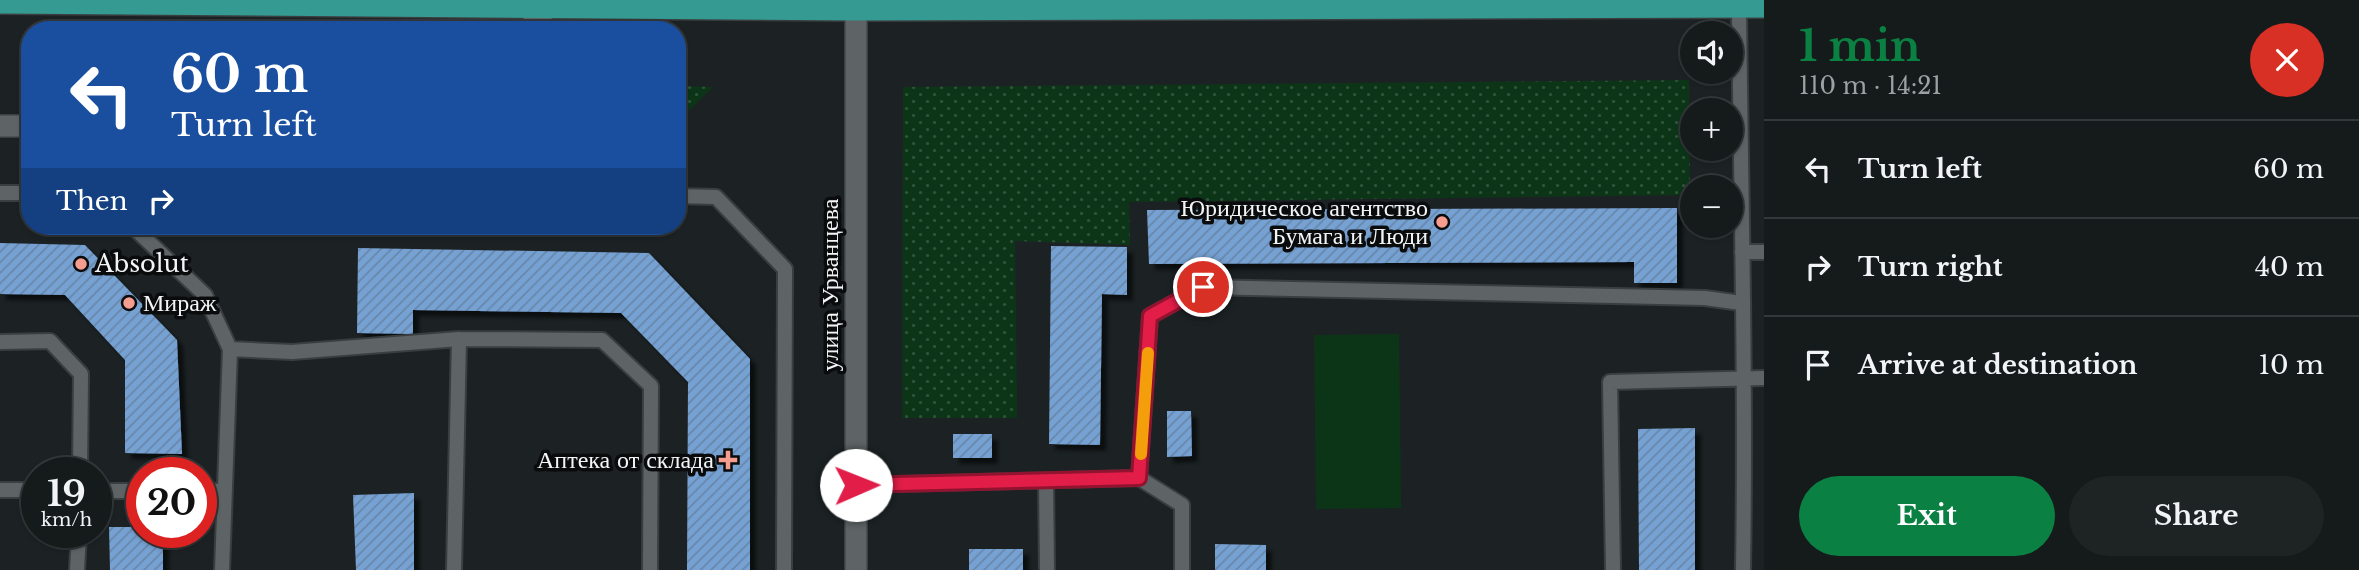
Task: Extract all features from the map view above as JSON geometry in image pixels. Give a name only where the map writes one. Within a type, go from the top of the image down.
[{"type":"main road","points":[[0,3],[548,7],[1764,7]]},
{"type":"street","name":"улица Урванцева","points":[[855,5],[856,570]]},
{"type":"street","points":[[535,21],[548,7]]},
{"type":"street","points":[[0,126],[21,127]]},
{"type":"lane","points":[[1739,7],[1741,303],[1746,378],[1743,570]]},
{"type":"lane","points":[[0,193],[21,193]]},
{"type":"lane","points":[[686,196],[716,197],[785,269],[784,570]]},
{"type":"lane","points":[[142,235],[205,295],[230,349],[222,570]]},
{"type":"lane","points":[[1742,252],[1764,252]]},
{"type":"lane","points":[[1139,478],[1150,316],[1203,287],[1705,298],[1741,303]]},
{"type":"lane","points":[[230,349],[292,352],[459,339],[602,340],[651,386],[650,570]]},
{"type":"lane","points":[[454,570],[459,339]]},
{"type":"lane","points":[[0,342],[50,341],[81,374],[80,457]]},
{"type":"lane","points":[[1613,570],[1610,382],[1764,378]]},
{"type":"lane","points":[[856,485],[1139,478],[1182,505],[1182,570]]},
{"type":"lane","points":[[1046,480],[1047,570]]},
{"type":"lane","points":[[0,490],[21,490]]},
{"type":"lane","points":[[217,491],[224,491]]},
{"type":"lane","points":[[77,570],[78,548]]},
{"type":"green space","points":[[1680,80],[1680,84],[1689,84],[1689,98],[1680,98],[1680,161],[1690,161],[1690,175],[1680,175],[1680,195],[1129,202],[1130,245],[1015,241],[1017,418],[902,418],[903,87]]},
{"type":"green space","points":[[686,86],[713,87],[686,113]]},
{"type":"green space","points":[[1399,334],[1401,508],[1316,509],[1314,335]]},
{"type":"building","points":[[1677,208],[1677,283],[1634,283],[1634,262],[1149,264],[1147,210]]},
{"type":"building","points":[[0,243],[85,245],[177,340],[182,454],[125,453],[125,360],[65,295],[0,294]]},
{"type":"building","points":[[1051,246],[1127,247],[1127,295],[1102,294],[1100,445],[1049,444]]},
{"type":"building","points":[[358,248],[649,253],[750,359],[750,570],[687,570],[688,382],[621,313],[413,310],[413,334],[357,333]]},
{"type":"building","points":[[1167,411],[1191,411],[1192,456],[1167,457]]},
{"type":"building","points":[[1695,428],[1695,570],[1639,570],[1638,429]]},
{"type":"building","points":[[953,434],[992,434],[992,458],[953,458]]},
{"type":"building","points":[[414,493],[414,570],[356,570],[353,495]]},
{"type":"building","points":[[112,527],[126,527],[126,548],[163,548],[163,570],[110,570]]},
{"type":"building","points":[[1215,544],[1266,545],[1266,570],[1215,570]]},
{"type":"building","points":[[969,549],[1023,549],[1023,570],[969,570]]},
{"type":"slow traffic","points":[[1141,454],[1148,353]]},
{"type":"place","name":"Юридическое агентство Бумага и Люди","points":[[1442,222]]},
{"type":"place","name":"Absolut","points":[[81,264]]},
{"type":"place","name":"Мираж","points":[[129,303]]},
{"type":"place","name":"Аптека от склада","points":[[728,460]]},
{"type":"route","points":[[856,485],[1139,478],[1150,316],[1203,287]]}]
